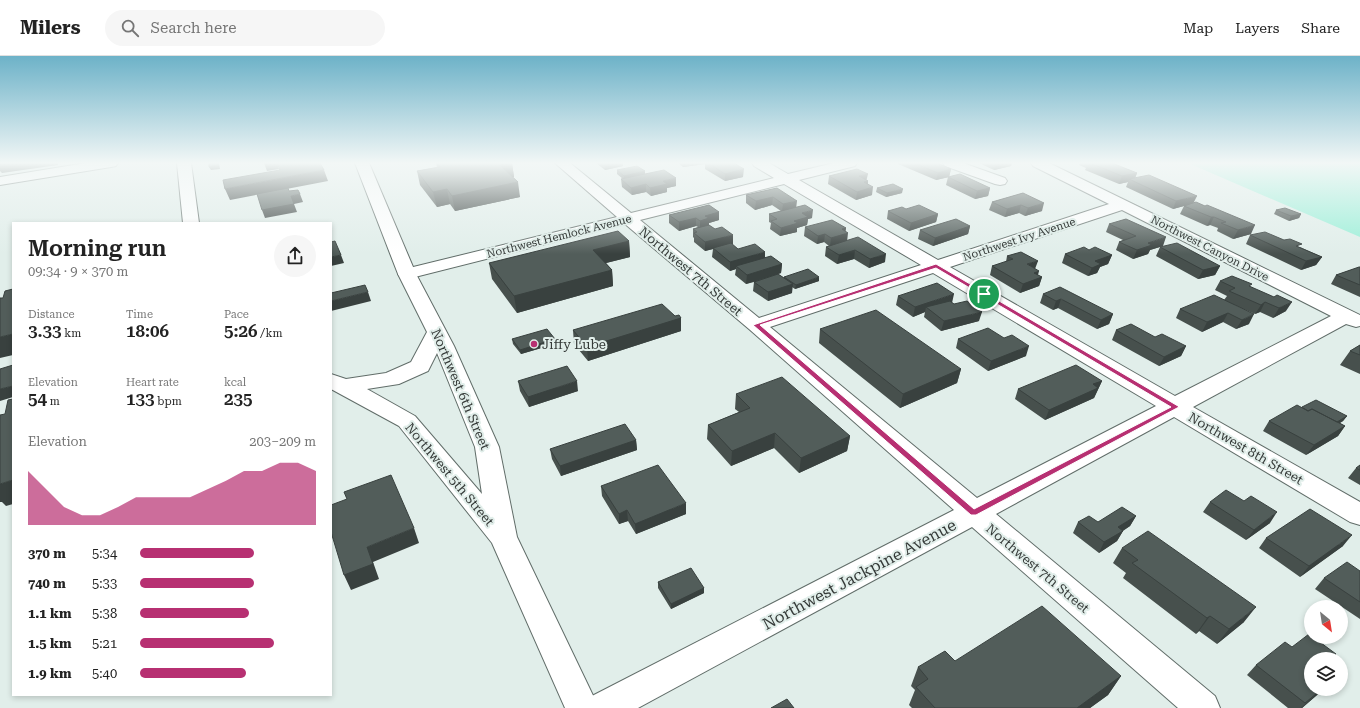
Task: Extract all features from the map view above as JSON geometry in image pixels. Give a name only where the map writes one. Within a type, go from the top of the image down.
[{"type":"street","points":[[188,193],[192,222]]},
{"type":"street","name":"Northwest 6th Street","points":[[374,193],[407,274],[437,331],[487,447],[503,537],[582,708]]},
{"type":"street","name":"Northwest 7th Street","points":[[599,193],[756,325],[973,513],[1203,708]]},
{"type":"street","name":"Northwest Hemlock Avenue","points":[[407,274],[728,193]]},
{"type":"street","name":"Northwest 8th Street","points":[[811,193],[1360,515]]},
{"type":"street","name":"Northwest Canyon Drive","points":[[1100,193],[1353,319]]},
{"type":"street","name":"Northwest Ivy Avenue","points":[[756,325],[1123,205]]},
{"type":"street","name":"Northwest Jackpine Avenue","points":[[604,708],[1176,407],[1353,319]]},
{"type":"street","points":[[338,383],[390,379],[420,366],[437,331]]},
{"type":"street","name":"Northwest 5th Street","points":[[338,383],[407,421],[503,537]]},
{"type":"green space","points":[[1259,193],[1360,193],[1360,237]]},
{"type":"building","points":[[450,193],[464,193],[452,196]]},
{"type":"building","points":[[753,193],[785,193],[797,201],[783,204],[773,197],[756,201],[746,195]]},
{"type":"building","points":[[1024,193],[1044,203],[1028,208],[1021,205],[1007,209],[992,202]]},
{"type":"building","points":[[1160,193],[1191,193],[1197,196],[1176,201]]},
{"type":"building","points":[[257,194],[300,194],[291,196],[294,204],[262,210]]},
{"type":"building","points":[[1196,202],[1205,206],[1207,205],[1255,225],[1238,230],[1221,223],[1226,222],[1184,206]]},
{"type":"building","points":[[709,205],[719,212],[705,216],[709,218],[700,221],[696,218],[679,222],[669,215]]},
{"type":"building","points":[[805,205],[813,210],[802,213],[808,217],[794,221],[798,223],[781,228],[771,221],[777,219],[769,214]]},
{"type":"building","points":[[919,205],[938,214],[911,223],[888,211],[902,207],[906,209]]},
{"type":"building","points":[[1285,208],[1301,214],[1291,216],[1276,210]]},
{"type":"building","points":[[956,219],[970,226],[935,238],[920,230]]},
{"type":"building","points":[[1126,219],[1166,237],[1148,243],[1152,245],[1137,250],[1119,242],[1136,236],[1109,224]]},
{"type":"building","points":[[832,220],[846,228],[842,229],[848,233],[831,238],[825,234],[818,236],[805,227]]},
{"type":"building","points":[[709,225],[715,229],[722,227],[733,235],[705,242],[694,233],[697,232],[693,229]]},
{"type":"building","points":[[618,231],[629,241],[593,250],[612,270],[514,296],[489,263]]},
{"type":"building","points":[[1265,232],[1284,240],[1290,239],[1302,244],[1296,246],[1322,257],[1306,261],[1250,235]]},
{"type":"building","points":[[858,237],[886,254],[870,259],[855,250],[839,255],[826,247]]},
{"type":"building","points":[[335,241],[341,255],[332,257],[332,242]]},
{"type":"building","points":[[731,243],[738,249],[755,244],[765,252],[730,262],[713,248]]},
{"type":"building","points":[[1177,243],[1220,266],[1203,270],[1160,247]]},
{"type":"building","points":[[1084,247],[1089,250],[1095,247],[1112,255],[1095,261],[1101,264],[1092,268],[1065,254]]},
{"type":"building","points":[[1021,252],[1038,261],[1027,264],[1039,271],[1034,273],[1042,277],[1023,284],[992,266],[1013,259],[1007,256]]},
{"type":"building","points":[[771,256],[782,264],[747,275],[736,266]]},
{"type":"building","points":[[1359,267],[1360,285],[1336,275]]},
{"type":"building","points":[[808,269],[819,277],[796,285],[784,277]]},
{"type":"building","points":[[778,274],[793,284],[768,292],[754,282]]},
{"type":"building","points":[[1232,276],[1252,284],[1249,286],[1274,297],[1277,295],[1292,302],[1279,308],[1265,302],[1261,305],[1229,291],[1235,288],[1220,281]]},
{"type":"building","points":[[937,283],[954,294],[915,307],[898,296]]},
{"type":"building","points":[[365,285],[368,292],[332,301],[332,293]]},
{"type":"building","points":[[1060,287],[1113,314],[1101,320],[1061,299],[1056,301],[1043,294]]},
{"type":"building","points":[[12,289],[12,334],[0,337],[0,298],[3,298],[5,291]]},
{"type":"building","points":[[1214,295],[1254,314],[1242,320],[1228,313],[1207,322],[1180,309]]},
{"type":"building","points":[[950,301],[954,304],[967,301],[982,312],[944,321],[926,307]]},
{"type":"building","points":[[662,304],[675,316],[679,315],[681,318],[587,347],[573,330]]},
{"type":"building","points":[[876,310],[961,369],[903,394],[820,329]]},
{"type":"building","points":[[1131,324],[1155,337],[1162,334],[1186,346],[1164,357],[1116,330]]},
{"type":"building","points":[[988,328],[1004,338],[1012,335],[1029,346],[991,361],[958,339]]},
{"type":"building","points":[[547,329],[555,339],[520,350],[512,339]]},
{"type":"building","points":[[1360,345],[1360,355],[1350,351]]},
{"type":"building","points":[[12,365],[12,386],[0,389],[0,369]]},
{"type":"building","points":[[1076,365],[1102,381],[1093,384],[1098,388],[1049,410],[1018,389]]},
{"type":"building","points":[[567,366],[577,381],[528,397],[518,381]]},
{"type":"building","points":[[782,377],[850,436],[801,458],[775,433],[732,451],[708,425],[750,408],[736,394]]},
{"type":"building","points":[[12,399],[12,480],[0,484],[0,415],[5,414],[8,400]]},
{"type":"building","points":[[1316,400],[1347,416],[1337,422],[1312,409],[1308,411],[1302,407]]},
{"type":"building","points":[[1297,405],[1308,411],[1312,409],[1345,426],[1314,445],[1269,421]]},
{"type":"building","points":[[625,424],[636,440],[560,466],[550,449]]},
{"type":"building","points":[[658,465],[686,503],[635,524],[627,510],[619,514],[601,486]]},
{"type":"building","points":[[391,475],[414,528],[367,547],[373,564],[344,575],[332,535],[332,505],[347,499],[344,492]]},
{"type":"building","points":[[1226,490],[1244,501],[1251,496],[1277,512],[1254,530],[1210,502]]},
{"type":"building","points":[[1122,507],[1136,516],[1118,527],[1123,531],[1104,542],[1078,522],[1089,516],[1098,522]]},
{"type":"building","points":[[1310,509],[1352,535],[1309,566],[1266,538]]},
{"type":"building","points":[[1148,531],[1256,607],[1229,629],[1210,616],[1207,618],[1132,563],[1138,560],[1122,548]]},
{"type":"building","points":[[1347,562],[1360,571],[1360,602],[1324,578]]},
{"type":"building","points":[[691,568],[704,588],[671,604],[658,582]]},
{"type":"building","points":[[1042,606],[1121,676],[1077,708],[935,708],[916,687],[928,679],[918,667],[945,651],[955,661]]},
{"type":"building","points":[[1304,638],[1304,644],[1322,644],[1333,652],[1304,652],[1304,696],[1314,696],[1305,703],[1256,665],[1285,642],[1292,647]]},
{"type":"building","points":[[787,699],[794,708],[771,708]]},
{"type":"place","name":"Jiffy Lube","points":[[534,344]]},
{"type":"route","points":[[936,266],[984,294],[1176,407],[973,513],[756,325],[936,266]]}]
